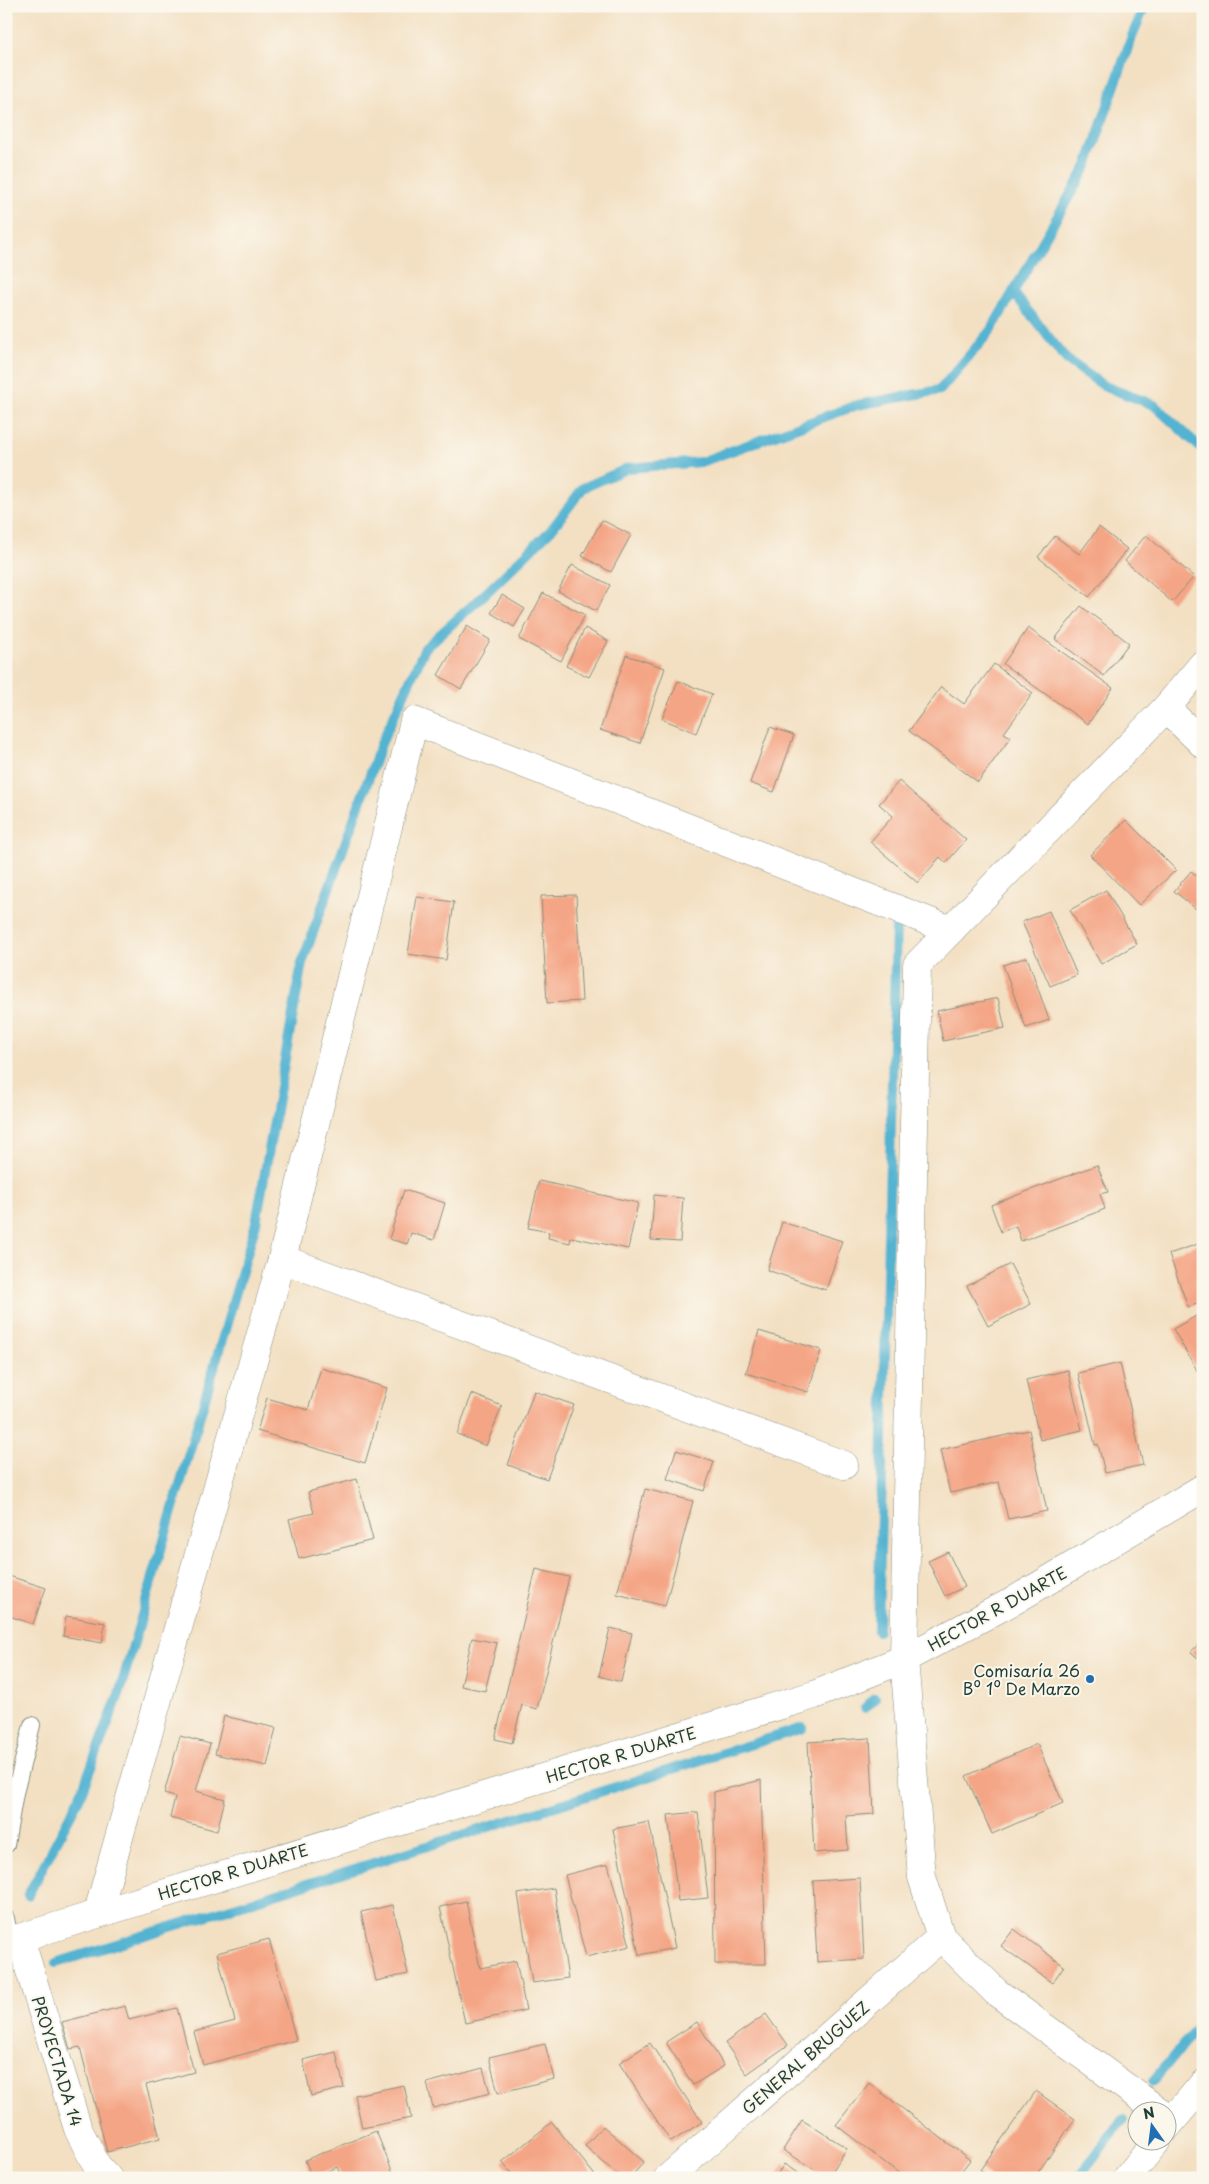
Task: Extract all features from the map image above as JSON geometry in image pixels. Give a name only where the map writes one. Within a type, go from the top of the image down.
[{"type":"street","points":[[1143,2102],[996,1992],[941,1937],[922,1878],[904,1659],[917,965],[1166,708],[1203,664]]},
{"type":"street","points":[[1166,708],[1203,744]]},
{"type":"street","points":[[98,1912],[282,1259],[414,722],[951,930]]},
{"type":"street","points":[[282,1259],[844,1465]]},
{"type":"street","name":"HECTOR R DUARTE","points":[[11,1934],[98,1912],[814,1695],[904,1659],[1014,1600],[1203,1488]]},
{"type":"street","name":"PROYECTADA 14","points":[[11,1934],[78,2129],[97,2166],[108,2178]]},
{"type":"street","name":"GENERAL BRUGUEZ","points":[[668,2178],[941,1937]]},
{"type":"street","points":[[1176,2110],[1203,2084]]},
{"type":"street","points":[[1127,2178],[1148,2152]]},
{"type":"lane","points":[[6,1845],[15,1793],[32,1725]]},
{"type":"building","points":[[602,520],[631,535],[611,572],[582,556]]},
{"type":"building","points":[[1099,527],[1127,549],[1089,597],[1038,557],[1055,536],[1079,554]]},
{"type":"building","points":[[1146,535],[1194,577],[1172,602],[1125,561]]},
{"type":"building","points":[[572,565],[610,585],[596,611],[558,591]]},
{"type":"building","points":[[543,593],[585,615],[561,661],[519,639]]},
{"type":"building","points":[[502,595],[525,609],[514,627],[491,613]]},
{"type":"building","points":[[1081,606],[1129,643],[1104,676],[1055,639]]},
{"type":"building","points":[[467,626],[490,640],[461,689],[438,675]]},
{"type":"building","points":[[585,628],[608,641],[589,677],[566,666]]},
{"type":"building","points":[[1028,628],[1113,688],[1088,724],[1003,664]]},
{"type":"building","points":[[626,655],[665,668],[640,743],[600,730]]},
{"type":"building","points":[[994,664],[1033,693],[1004,733],[1011,737],[978,782],[909,731],[941,687],[964,704]]},
{"type":"building","points":[[678,681],[712,694],[696,733],[662,719]]},
{"type":"building","points":[[770,727],[794,735],[774,792],[750,783]]},
{"type":"building","points":[[899,781],[966,840],[946,863],[940,857],[918,883],[870,842],[893,816],[879,804]]},
{"type":"building","points":[[1126,820],[1176,870],[1139,905],[1090,855]]},
{"type":"building","points":[[1191,871],[1203,881],[1203,911],[1201,913],[1174,891]]},
{"type":"building","points":[[1106,890],[1137,944],[1101,964],[1070,910]]},
{"type":"building","points":[[576,895],[582,1001],[547,1003],[541,896]]},
{"type":"building","points":[[417,897],[454,902],[446,960],[408,954]]},
{"type":"building","points":[[1049,911],[1077,975],[1050,986],[1022,922]]},
{"type":"building","points":[[1027,957],[1049,1020],[1026,1028],[1003,965]]},
{"type":"building","points":[[998,998],[1005,1028],[943,1041],[937,1011]]},
{"type":"building","points":[[1097,1165],[1108,1192],[1100,1194],[1105,1209],[1021,1241],[1016,1226],[1001,1232],[991,1205]]},
{"type":"building","points":[[539,1181],[638,1203],[628,1249],[571,1237],[570,1243],[548,1238],[549,1232],[528,1228]]},
{"type":"building","points":[[404,1190],[445,1203],[434,1240],[411,1233],[407,1244],[389,1239]]},
{"type":"building","points":[[654,1195],[683,1198],[680,1242],[651,1240]]},
{"type":"building","points":[[782,1222],[842,1241],[826,1290],[767,1270]]},
{"type":"building","points":[[1201,1243],[1203,1249],[1203,1302],[1188,1307],[1169,1254]]},
{"type":"building","points":[[1010,1264],[1031,1304],[988,1326],[967,1286]]},
{"type":"building","points":[[1203,1312],[1203,1381],[1173,1329]]},
{"type":"building","points":[[759,1331],[821,1350],[808,1392],[746,1373]]},
{"type":"building","points":[[1120,1363],[1143,1465],[1105,1473],[1098,1444],[1095,1445],[1078,1373]]},
{"type":"building","points":[[321,1368],[387,1388],[365,1463],[257,1431],[267,1398],[308,1410]]},
{"type":"building","points":[[1068,1370],[1082,1430],[1040,1440],[1026,1380]]},
{"type":"building","points":[[534,1391],[574,1405],[547,1479],[508,1465]]},
{"type":"building","points":[[472,1394],[502,1406],[486,1446],[457,1434]]},
{"type":"building","points":[[1029,1430],[1047,1511],[1008,1519],[999,1482],[950,1493],[940,1450]]},
{"type":"building","points":[[676,1450],[714,1462],[704,1491],[667,1479]]},
{"type":"building","points":[[357,1479],[373,1540],[299,1559],[289,1519],[314,1513],[308,1492]]},
{"type":"building","points":[[645,1489],[693,1501],[665,1606],[617,1594]]},
{"type":"building","points":[[948,1552],[965,1587],[945,1596],[928,1561]]},
{"type":"building","points":[[536,1569],[569,1577],[537,1709],[522,1705],[512,1743],[495,1739]]},
{"type":"building","points":[[6,1575],[46,1588],[33,1624],[6,1615]]},
{"type":"building","points":[[66,1616],[105,1623],[102,1643],[63,1636]]},
{"type":"building","points":[[610,1628],[632,1633],[621,1682],[599,1676]]},
{"type":"building","points":[[472,1638],[497,1643],[485,1691],[461,1686]]},
{"type":"building","points":[[1203,1639],[1203,1663],[1191,1652]]},
{"type":"building","points":[[224,1716],[276,1728],[267,1766],[215,1754]]},
{"type":"building","points":[[180,1736],[210,1744],[196,1791],[225,1799],[217,1831],[170,1818],[175,1797],[164,1794]]},
{"type":"building","points":[[870,1738],[874,1814],[846,1816],[848,1850],[814,1853],[808,1742]]},
{"type":"building","points":[[1037,1744],[1063,1803],[992,1834],[966,1776]]},
{"type":"building","points":[[761,1780],[766,1964],[715,1964],[714,1792]]},
{"type":"building","points":[[698,1812],[708,1898],[678,1901],[668,1815]]},
{"type":"building","points":[[649,1822],[675,1948],[639,1955],[613,1829]]},
{"type":"building","points":[[608,1864],[630,1946],[586,1957],[565,1875]]},
{"type":"building","points":[[860,1878],[864,1959],[817,1962],[813,1881]]},
{"type":"building","points":[[554,1888],[568,1978],[532,1983],[518,1894]]},
{"type":"building","points":[[466,1901],[480,1968],[516,1961],[526,2010],[465,2023],[440,1907]]},
{"type":"building","points":[[393,1905],[408,1974],[376,1981],[361,1912]]},
{"type":"building","points":[[1014,1929],[1064,1966],[1052,1983],[1001,1946]]},
{"type":"building","points":[[269,1939],[296,2040],[203,2065],[194,2032],[235,2021],[217,1953]]},
{"type":"building","points":[[125,2006],[129,2020],[177,2008],[194,2072],[146,2085],[160,2138],[107,2152],[80,2047],[70,2049],[62,2022]]},
{"type":"building","points":[[766,2014],[788,2045],[747,2074],[725,2043]]},
{"type":"building","points":[[697,2022],[724,2066],[693,2085],[666,2042]]},
{"type":"building","points":[[650,2043],[702,2122],[671,2142],[619,2063]]},
{"type":"building","points":[[545,2044],[554,2079],[498,2093],[489,2057]]},
{"type":"building","points":[[336,2052],[344,2088],[311,2096],[303,2060]]},
{"type":"building","points":[[483,2068],[490,2093],[433,2108],[427,2083]]},
{"type":"building","points":[[869,2083],[970,2160],[956,2178],[905,2178],[836,2125]]},
{"type":"building","points":[[404,2085],[411,2118],[362,2128],[355,2095]]},
{"type":"building","points":[[1036,2091],[1075,2119],[1034,2178],[991,2178],[980,2170]]},
{"type":"building","points":[[802,2120],[847,2148],[828,2178],[783,2150]]},
{"type":"building","points":[[552,2122],[597,2178],[515,2178],[502,2162]]},
{"type":"building","points":[[603,2126],[644,2162],[630,2178],[621,2178],[585,2146]]},
{"type":"building","points":[[376,2131],[393,2173],[382,2178],[342,2178],[337,2167],[312,2178],[305,2160]]},
{"type":"building","points":[[784,2164],[805,2178],[775,2178]]},
{"type":"waterway","points":[[28,1895],[79,1799],[119,1694],[256,1223],[302,963],[381,744],[425,648],[485,594],[551,530],[583,488],[628,468],[701,462],[857,405],[940,390],[991,330],[1087,166],[1132,36],[1145,6]]},
{"type":"waterway","points":[[1013,292],[1066,359],[1104,386],[1154,405],[1203,450]]},
{"type":"waterway","points":[[878,1631],[896,926]]},
{"type":"waterway","points":[[865,1708],[875,1698]]},
{"type":"waterway","points":[[56,1963],[803,1728]]},
{"type":"waterway","points":[[1153,2081],[1203,2021]]},
{"type":"waterway","points":[[1078,2178],[1123,2119]]},
{"type":"place","name":"Comisaría 26 Bº 1º De Marzo","points":[[1090,1679]]}]
